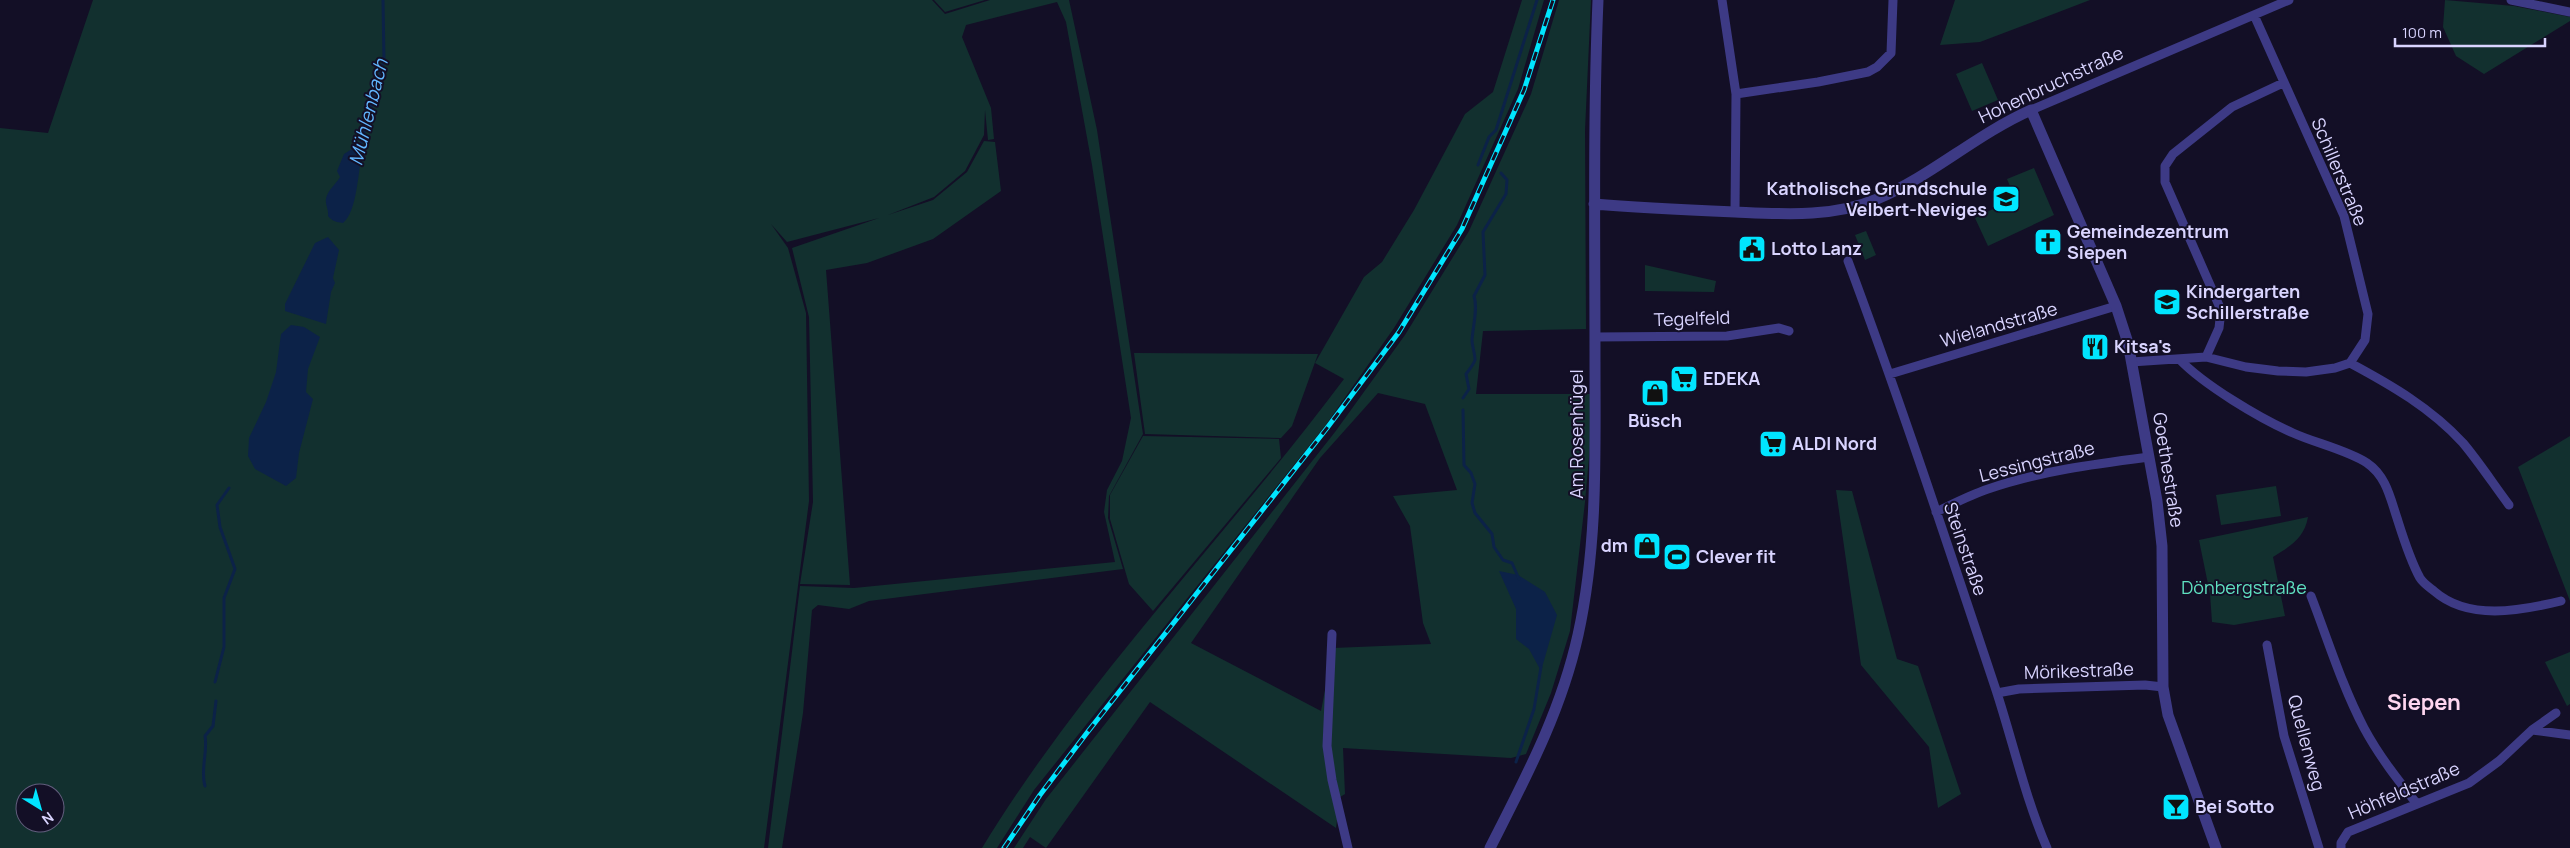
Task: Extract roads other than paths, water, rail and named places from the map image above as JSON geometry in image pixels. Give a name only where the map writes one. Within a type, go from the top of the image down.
[{"type":"street","name":"Am Rosenhügel","points":[[1490,848],[1534,762],[1550,726],[1564,687],[1578,636],[1588,583],[1595,492],[1594,132],[1598,0]]},
{"type":"street","points":[[1722,0],[1736,94],[1735,212]]},
{"type":"street","points":[[1736,94],[1818,82],[1868,72],[1877,67],[1891,53],[1893,0]]},
{"type":"street","name":"Hohenbruchstraße","points":[[1594,204],[1735,212],[1812,213],[1842,209],[1875,200],[1917,179],[2000,124],[2289,0]]},
{"type":"street","points":[[2511,0],[2570,12]]},
{"type":"street","name":"Schillerstraße","points":[[2254,15],[2344,216],[2368,314],[2365,340],[2350,363]]},
{"type":"street","points":[[2206,357],[2219,328],[2220,310],[2165,182],[2165,166],[2173,154],[2232,107],[2283,83]]},
{"type":"street","name":"Goethestraße","points":[[2031,110],[2116,306],[2127,338],[2149,457],[2162,546],[2163,687],[2168,715],[2216,848]]},
{"type":"street","name":"Steinstraße","points":[[1848,261],[1890,374],[1997,692],[2037,824],[2047,848]]},
{"type":"street","name":"Wielandstraße","points":[[1890,374],[2116,306]]},
{"type":"street","name":"Tegelfeld","points":[[1595,338],[1727,336],[1779,328],[1790,331]]},
{"type":"street","points":[[2131,362],[2206,357],[2278,371],[2306,372],[2335,368],[2350,363],[2422,406],[2444,424],[2463,444],[2509,505]]},
{"type":"street","points":[[2179,359],[2190,370],[2292,433],[2365,462],[2378,472],[2386,484],[2401,531],[2421,580],[2444,600],[2476,611],[2528,609],[2561,601]]},
{"type":"street","name":"Lessingstraße","points":[[1936,512],[1987,489],[2031,477],[2086,465],[2149,457]]},
{"type":"street","points":[[2311,596],[2350,698],[2365,730],[2387,766],[2417,804]]},
{"type":"street","points":[[1332,634],[1327,746],[1332,780],[1348,848]]},
{"type":"street","name":"Quellenweg","points":[[2267,645],[2284,736],[2319,848]]},
{"type":"street","name":"Mörikestraße","points":[[1997,692],[2028,688],[2145,685],[2163,687]]},
{"type":"street","name":"Höhfeldstraße","points":[[2340,848],[2348,832],[2469,782],[2499,761],[2532,730],[2556,713]]},
{"type":"street","points":[[2532,730],[2570,735]]},
{"type":"water","points":[[355,147],[360,148],[362,153],[356,191],[348,218],[343,223],[333,220],[328,216],[326,199],[340,177],[337,171],[344,154]]},
{"type":"water","points":[[328,237],[339,250],[333,278],[335,283],[331,292],[326,324],[285,311],[285,304],[315,243]]},
{"type":"water","points":[[291,325],[304,327],[320,337],[308,369],[306,392],[313,399],[299,453],[296,478],[286,486],[255,469],[248,456],[249,438],[266,402],[276,372],[281,334]]},
{"type":"water","points":[[1499,571],[1518,575],[1545,592],[1557,615],[1541,671],[1529,649],[1516,639],[1516,609]]},
{"type":"waterway","name":"Mühlenbach","points":[[359,151],[384,60],[383,0]]},
{"type":"waterway","points":[[1478,165],[1489,137],[1496,130],[1537,0]]},
{"type":"waterway","points":[[1463,398],[1469,389],[1466,374],[1475,360],[1472,340],[1475,312],[1474,296],[1485,275],[1483,232],[1506,194],[1507,180],[1501,173]]},
{"type":"waterway","points":[[1463,410],[1464,465],[1471,473],[1475,484],[1472,503],[1475,513],[1492,534],[1494,547],[1503,560],[1512,563],[1519,579]]},
{"type":"waterway","name":"Mühlenbach","points":[[215,682],[224,647],[224,598],[235,569],[220,527],[217,505],[229,488]]},
{"type":"waterway","points":[[1516,762],[1534,709],[1541,667]]},
{"type":"waterway","name":"Mühlenbach","points":[[205,786],[203,774],[206,748],[205,736],[213,726],[216,701]]},
{"type":"railway","points":[[1004,848],[1040,795],[1086,734],[1327,428],[1399,332],[1462,229],[1524,90],[1553,0]]},
{"type":"place","name":"Katholische Grundschule Velbert-Neviges","points":[[2006,199]]},
{"type":"place","name":"Gemeindezentrum Siepen","points":[[2048,242]]},
{"type":"place","name":"Lotto Lanz","points":[[1752,249]]},
{"type":"place","name":"Kindergarten Schillerstraße","points":[[2167,302]]},
{"type":"place","name":"Kitsa's","points":[[2095,347]]},
{"type":"place","name":"EDEKA","points":[[1684,379]]},
{"type":"place","name":"Büsch","points":[[1655,393]]},
{"type":"place","name":"ALDI Nord","points":[[1773,444]]},
{"type":"place","name":"dm","points":[[1647,546]]},
{"type":"place","name":"Clever fit","points":[[1677,557]]},
{"type":"place","name":"Bei Sotto","points":[[2176,807]]},
{"type":"district","name":"Siepen","points":[[2424,702]]},
{"type":"park label","name":"Dönbergstraße","points":[[2244,588]]}]
